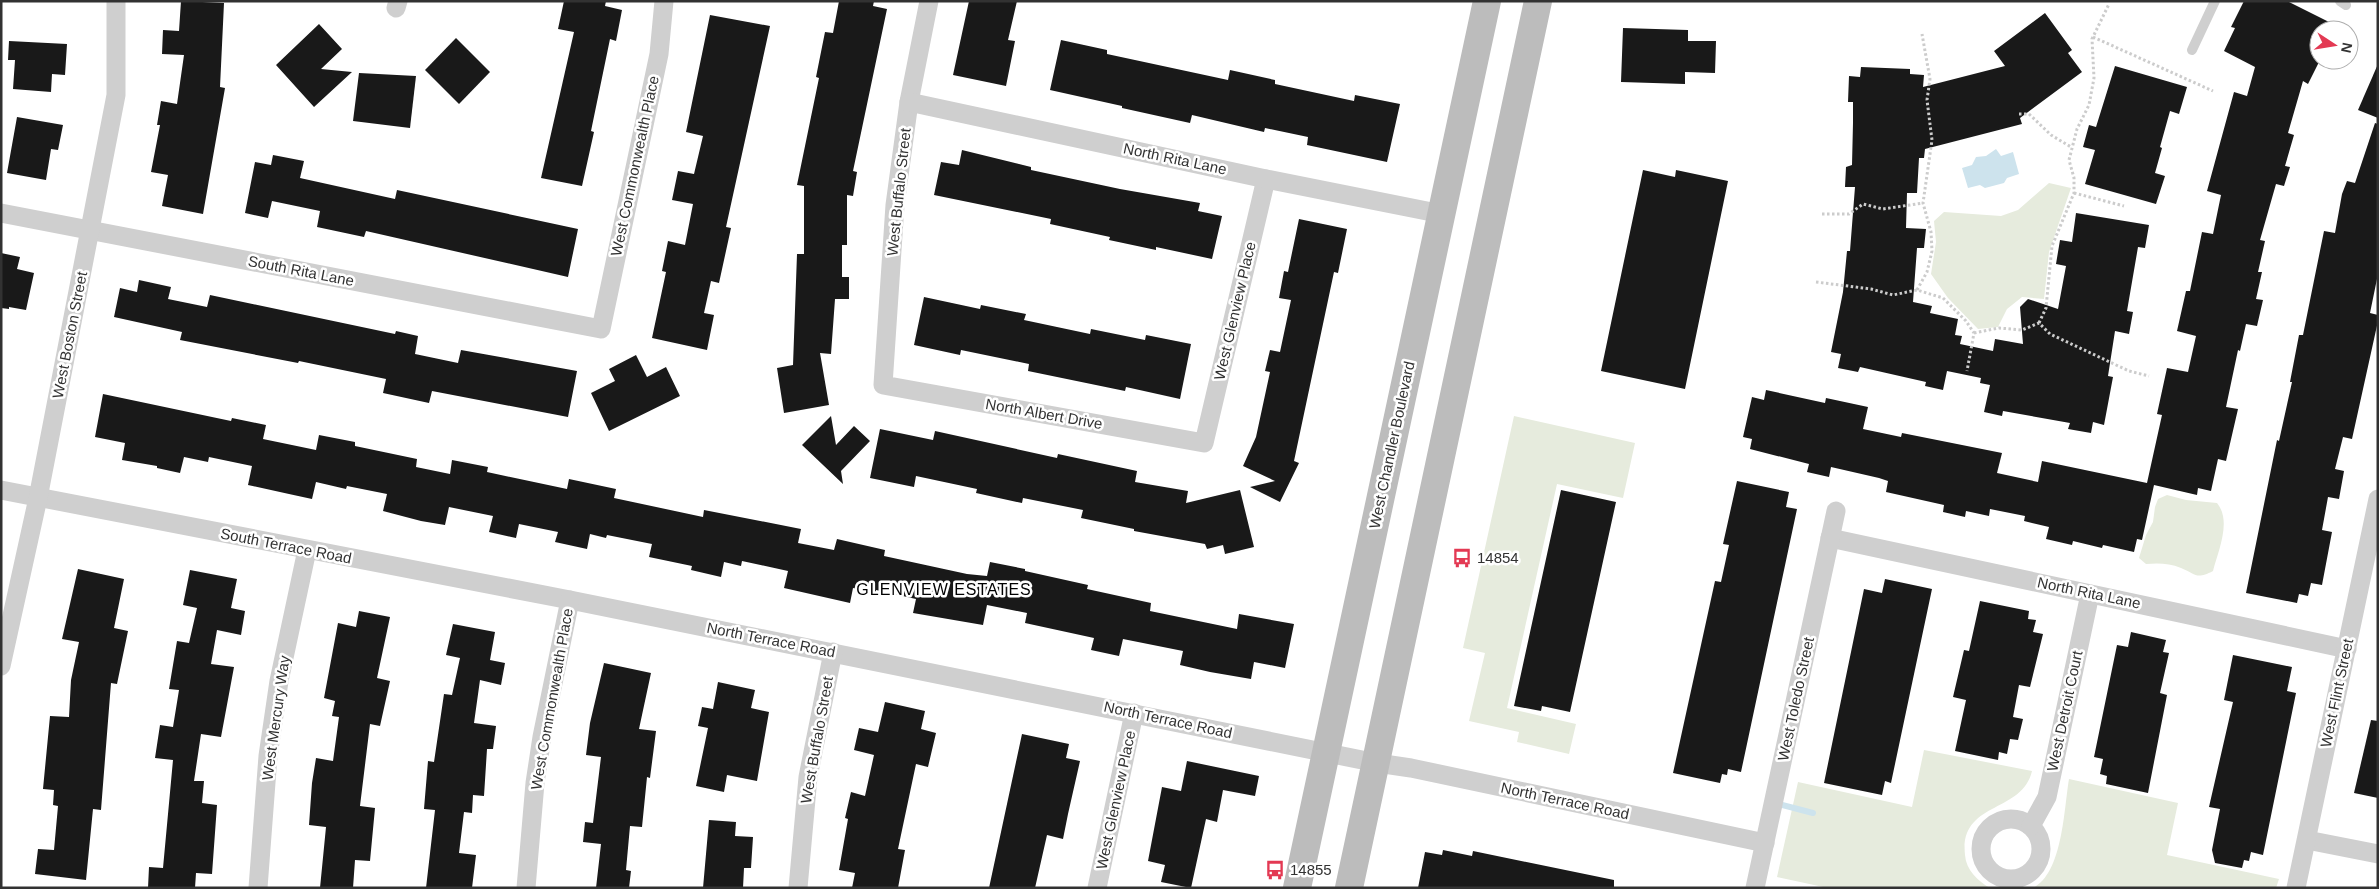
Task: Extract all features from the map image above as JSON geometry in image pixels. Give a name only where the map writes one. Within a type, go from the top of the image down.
[{"type":"main road","name":"West Chandler Boulevard","points":[[1297,888],[1487,1]]},
{"type":"main road","points":[[1349,888],[1538,1]]},
{"type":"street","name":"West Boston Street","points":[[1,666],[38,498],[116,95],[116,1]]},
{"type":"street","name":"West Commonwealth Place","points":[[601,330],[659,54],[664,1]]},
{"type":"street","name":"West Buffalo Street","points":[[883,385],[895,205],[909,102],[929,1]]},
{"type":"street","name":"North Rita Lane","points":[[909,102],[1266,179],[1442,214]]},
{"type":"street","name":"West Glenview Place","points":[[1204,444],[1266,179]]},
{"type":"street","name":"South Rita Lane","points":[[1,213],[601,330]]},
{"type":"street","name":"North Albert Drive","points":[[883,385],[1204,444]]},
{"type":"street","name":"South Terrace Road","points":[[1,490],[570,600]]},
{"type":"street","name":"West Flint Street","points":[[2296,888],[2378,499]]},
{"type":"street","name":"West Toledo Street","points":[[1755,888],[1836,511]]},
{"type":"street","name":"North Rita Lane","points":[[1830,538],[2347,649]]},
{"type":"street","name":"West Mercury Way","points":[[258,888],[268,756],[279,681],[307,550]]},
{"type":"street","name":"West Detroit Court","points":[[2031,826],[2047,797],[2090,594]]},
{"type":"street","name":"West Commonwealth Place","points":[[526,888],[535,783],[542,737],[570,600]]},
{"type":"street","name":"North Terrace Road","points":[[570,600],[1326,753],[1411,768],[1765,843]]},
{"type":"street","name":"West Buffalo Street","points":[[798,888],[808,777],[833,652]]},
{"type":"street","name":"West Glenview Place","points":[[1097,888],[1134,713]]},
{"type":"street","points":[[2307,840],[2378,854]]},
{"type":"lane","points":[[2192,50],[2215,1]]},
{"type":"path","points":[[1974,334],[1999,328],[2022,330],[2039,323],[2046,308],[2052,246],[2074,193],[2074,178],[2069,160],[2071,147],[2089,105],[2094,78],[2093,37],[2108,4]]},
{"type":"path","points":[[1917,290],[1927,272],[1932,251],[1931,232],[1923,202],[1932,140],[1927,100],[1930,79],[1922,34]]},
{"type":"path","points":[[2093,37],[2213,91]]},
{"type":"path","points":[[2019,114],[2030,114],[2051,135],[2071,147]]},
{"type":"path","points":[[2074,193],[2124,206]]},
{"type":"path","points":[[1822,214],[1849,214],[1863,204],[1883,209],[1923,202]]},
{"type":"path","points":[[1816,282],[1871,289],[1893,296],[1917,290],[1942,298],[1974,334]]},
{"type":"path","points":[[2039,323],[2050,334],[2129,370],[2149,376]]},
{"type":"path","points":[[1967,371],[1974,334]]},
{"type":"shaded area","points":[[2049,183],[2071,188],[2049,252],[2044,299],[2022,297],[2007,309],[1998,327],[1978,329],[1948,298],[1931,274],[1936,242],[1934,221],[1944,212],[2001,216],[2018,210]]},
{"type":"shaded area","points":[[1514,416],[1635,443],[1623,498],[1557,484],[1507,708],[1576,724],[1569,754],[1517,742],[1519,732],[1469,721],[1485,653],[1463,648]]},
{"type":"shaded area","points":[[2167,495],[2186,500],[2217,503],[2221,510],[2224,527],[2213,571],[2199,576],[2172,565],[2146,564],[2139,558],[2146,535],[2153,522],[2158,499]]},
{"type":"shaded area","points":[[1924,750],[2032,771],[2026,785],[2016,795],[1981,816],[1972,825],[1966,838],[1965,855],[1968,866],[1981,882],[1990,888],[1828,888],[1777,877],[1798,782],[1912,807]]},
{"type":"shaded area","points":[[2069,779],[2178,803],[2167,855],[2279,879],[2276,888],[2033,888],[2043,880],[2051,869],[2056,855]]},
{"type":"water","points":[[1996,149],[2001,156],[2013,152],[2019,174],[2007,178],[2004,183],[1985,188],[1980,185],[1968,188],[1962,168],[1972,165],[1976,157],[1986,156]]},
{"type":"building","points":[[181,1],[224,3],[220,87],[225,88],[203,214],[162,206],[168,175],[151,172],[160,125],[157,125],[161,101],[177,104],[184,55],[162,54],[163,30],[179,31]]},
{"type":"building","points":[[564,1],[606,1],[605,6],[622,10],[616,41],[610,39],[591,131],[594,132],[582,186],[541,178],[574,32],[558,29]]},
{"type":"building","points":[[839,1],[874,1],[873,6],[887,9],[853,171],[857,172],[853,196],[847,195],[847,245],[842,245],[842,277],[849,277],[849,299],[835,299],[831,354],[820,353],[829,405],[784,413],[777,368],[793,365],[797,254],[804,254],[804,186],[797,185],[819,78],[816,77],[825,32],[833,33]]},
{"type":"building","points":[[969,1],[1017,1],[1008,40],[1015,41],[1006,86],[953,75]]},
{"type":"building","points":[[2244,1],[2287,1],[2325,20],[2309,20],[2309,70],[2315,70],[2308,84],[2303,81],[2288,133],[2294,135],[2285,166],[2290,167],[2284,186],[2276,184],[2260,240],[2265,241],[2258,272],[2262,272],[2256,299],[2263,300],[2257,326],[2246,324],[2240,351],[2238,350],[2226,407],[2238,409],[2226,461],[2218,459],[2211,491],[2198,488],[2197,495],[2154,485],[2142,540],[2137,539],[2134,552],[2103,545],[2102,548],[2073,541],[2072,545],[2046,539],[2049,527],[2024,521],[2025,516],[1990,509],[1989,516],[1966,511],[1965,517],[1943,512],[1944,505],[1886,492],[1888,481],[1879,478],[1831,467],[1829,477],[1807,472],[1809,464],[1750,449],[1752,439],[1743,437],[1752,397],[1764,400],[1766,390],[1825,403],[1826,398],[1868,407],[1863,429],[1901,437],[1902,433],[2002,453],[1997,473],[2038,482],[2042,461],[2147,483],[2162,415],[2157,414],[2167,368],[2188,372],[2196,336],[2177,331],[2186,291],[2190,291],[2202,232],[2213,234],[2221,195],[2207,191],[2234,92],[2247,96],[2255,67],[2224,51],[2235,28],[2231,27]]},
{"type":"building","points":[[2045,13],[2072,50],[2068,53],[2082,72],[2020,118],[2022,124],[1925,149],[1924,158],[1919,158],[1917,193],[1907,193],[1906,228],[1926,229],[1924,248],[1917,248],[1913,302],[1932,306],[1930,313],[1958,319],[1955,335],[1962,336],[1960,344],[1993,351],[1995,339],[2023,344],[2020,307],[2028,299],[2058,309],[2066,266],[2056,264],[2060,240],[2072,242],[2076,213],[2149,225],[2145,248],[2138,247],[2127,311],[2133,312],[2129,334],[2115,331],[2108,376],[2113,377],[2104,425],[2093,422],[2091,433],[2068,429],[2070,423],[2003,411],[2002,416],[1984,412],[1990,385],[1980,383],[1981,378],[1947,371],[1943,390],[1925,386],[1926,382],[1860,367],[1858,372],[1838,368],[1841,354],[1831,352],[1843,292],[1847,251],[1850,251],[1855,187],[1845,187],[1846,167],[1852,165],[1853,102],[1848,102],[1849,76],[1860,77],[1861,67],[1910,69],[1910,74],[1924,75],[1923,87],[2005,66],[1994,51]]},
{"type":"building","points":[[710,15],[770,26],[726,227],[731,228],[719,283],[711,281],[704,313],[714,315],[707,350],[652,338],[666,272],[662,271],[668,241],[685,245],[693,204],[672,200],[678,171],[694,174],[703,136],[686,132]]},
{"type":"building","points":[[319,24],[342,49],[321,69],[352,72],[314,107],[276,65]]},
{"type":"building","points":[[1623,28],[1688,30],[1688,41],[1716,41],[1715,73],[1685,72],[1685,84],[1621,82]]},
{"type":"building","points":[[456,38],[490,72],[459,104],[425,70]]},
{"type":"building","points":[[1061,40],[1107,50],[1107,54],[1228,80],[1230,70],[1275,80],[1275,84],[1354,101],[1355,95],[1400,104],[1387,162],[1307,145],[1308,137],[1265,128],[1264,132],[1192,115],[1190,123],[1050,90]]},
{"type":"building","points":[[9,41],[67,44],[65,75],[52,74],[51,92],[13,89],[15,60],[8,60]]},
{"type":"building","points":[[2378,64],[2378,118],[2358,110]]},
{"type":"building","points":[[2115,66],[2187,87],[2179,114],[2170,111],[2160,147],[2162,148],[2155,173],[2165,176],[2156,204],[2085,184],[2095,150],[2083,147],[2089,125],[2096,127]]},
{"type":"building","points":[[359,73],[416,76],[410,128],[353,121]]},
{"type":"building","points":[[17,117],[63,125],[58,150],[51,149],[46,180],[7,173]]},
{"type":"building","points":[[2375,123],[2378,124],[2378,274],[2370,313],[2378,315],[2378,321],[2352,439],[2343,437],[2335,469],[2344,471],[2339,499],[2328,497],[2322,530],[2332,532],[2322,585],[2311,583],[2308,596],[2299,594],[2297,603],[2246,593],[2277,440],[2279,441],[2292,382],[2290,382],[2299,335],[2303,335],[2324,231],[2335,233],[2342,194],[2347,181],[2355,183]]},
{"type":"building","points":[[962,150],[1031,167],[1031,170],[1120,189],[1200,203],[1198,211],[1222,216],[1212,259],[1156,247],[1156,250],[1109,240],[1110,237],[1050,224],[1051,219],[934,195],[941,162],[959,165]]},
{"type":"building","points":[[273,155],[304,161],[300,178],[395,199],[397,190],[578,229],[568,277],[366,231],[364,237],[317,227],[320,211],[272,201],[268,218],[245,213],[255,162],[271,165]]},
{"type":"building","points":[[1643,170],[1675,177],[1676,170],[1728,181],[1685,389],[1601,371]]},
{"type":"building","points":[[1299,219],[1347,229],[1338,273],[1334,272],[1294,461],[1299,463],[1280,502],[1250,487],[1275,481],[1243,466],[1256,437],[1270,372],[1265,371],[1270,350],[1280,352],[1291,300],[1279,298],[1284,271],[1288,272]]},
{"type":"building","points":[[1,253],[20,257],[17,269],[34,273],[26,310],[9,307],[9,309],[1,308]]},
{"type":"building","points":[[139,280],[171,287],[168,299],[207,307],[210,295],[395,334],[396,331],[418,336],[415,354],[458,363],[461,350],[577,371],[568,417],[432,391],[429,403],[383,393],[386,379],[299,361],[298,363],[180,340],[182,332],[114,317],[120,288],[137,292]]},
{"type":"building","points":[[924,297],[980,309],[981,305],[1026,314],[1024,320],[1090,334],[1091,329],[1145,340],[1146,335],[1191,344],[1180,399],[1126,387],[1125,391],[1028,371],[1029,364],[961,350],[960,355],[914,345]]},
{"type":"building","points":[[636,355],[647,377],[666,367],[680,396],[609,431],[591,393],[615,381],[609,369]]},
{"type":"building","points":[[103,394],[231,421],[232,418],[266,425],[263,439],[316,450],[319,435],[355,442],[355,446],[417,459],[416,467],[450,474],[452,460],[488,467],[487,472],[567,489],[569,479],[616,489],[614,498],[703,517],[704,510],[801,529],[798,543],[834,550],[837,539],[885,550],[884,556],[967,574],[987,576],[990,562],[1025,569],[1025,571],[1088,585],[1087,589],[1151,603],[1150,611],[1237,629],[1239,614],[1294,624],[1285,668],[1254,662],[1251,679],[1210,672],[1180,665],[1183,651],[1123,639],[1119,656],[1091,650],[1094,638],[1025,623],[1027,613],[987,605],[983,625],[913,613],[916,599],[876,590],[876,593],[853,588],[850,603],[784,588],[788,571],[742,561],[741,566],[724,562],[721,577],[691,570],[692,566],[649,557],[652,544],[607,535],[606,538],[590,534],[587,549],[555,542],[558,532],[519,524],[516,538],[489,532],[493,516],[449,507],[445,525],[421,521],[383,511],[387,494],[347,486],[346,489],[316,482],[312,499],[248,485],[252,466],[209,457],[208,462],[184,457],[180,473],[157,468],[157,466],[122,460],[125,443],[95,437]]},
{"type":"building","points":[[831,416],[836,445],[854,426],[870,441],[841,471],[843,484],[802,445]]},
{"type":"building","points":[[880,429],[933,440],[935,431],[1057,458],[1058,454],[1137,471],[1135,482],[1188,491],[1186,503],[1240,490],[1254,547],[1225,554],[1223,545],[1207,549],[1205,544],[1134,531],[1134,529],[1081,518],[1083,510],[1023,498],[1022,503],[976,493],[977,489],[916,476],[914,487],[870,478]]},
{"type":"building","points":[[1737,481],[1789,492],[1786,507],[1797,509],[1741,772],[1728,769],[1727,775],[1722,774],[1720,783],[1673,773],[1715,581],[1721,582],[1729,545],[1723,544]]},
{"type":"building","points":[[1561,490],[1616,502],[1570,712],[1542,706],[1541,711],[1514,706]]},
{"type":"building","points":[[78,569],[124,579],[114,628],[128,631],[117,684],[111,683],[101,810],[93,809],[86,880],[35,874],[38,849],[54,850],[58,806],[53,805],[54,790],[43,789],[50,716],[69,717],[71,680],[79,642],[62,639]]},
{"type":"building","points":[[190,570],[237,579],[231,608],[245,611],[241,635],[217,630],[211,664],[234,667],[221,737],[201,734],[194,781],[204,781],[202,803],[217,805],[212,874],[196,873],[195,888],[148,888],[149,867],[163,868],[173,760],[155,758],[160,725],[173,727],[179,690],[169,689],[177,641],[189,643],[197,608],[183,605]]},
{"type":"building","points":[[1885,579],[1932,589],[1891,783],[1885,781],[1882,795],[1824,783],[1864,589],[1882,593]]},
{"type":"building","points":[[1980,601],[2029,611],[2028,619],[2036,620],[2033,632],[2043,634],[2030,687],[2019,685],[2013,717],[2023,719],[2018,740],[2010,739],[2007,754],[1999,752],[1998,760],[1955,751],[1966,700],[1953,697],[1964,650],[1969,651]]},
{"type":"building","points":[[359,611],[390,617],[377,678],[390,681],[380,726],[370,724],[360,806],[375,808],[370,861],[355,860],[353,888],[320,888],[326,827],[309,825],[312,783],[316,758],[333,761],[339,717],[332,716],[335,701],[324,698],[338,623],[356,627]]},
{"type":"building","points":[[453,624],[495,632],[490,660],[505,663],[501,685],[480,680],[474,723],[496,726],[493,749],[487,749],[484,796],[473,795],[472,813],[464,812],[459,853],[476,855],[472,888],[426,888],[435,810],[424,809],[428,761],[434,762],[444,694],[452,695],[460,658],[446,655]]},
{"type":"building","points":[[2131,632],[2166,640],[2163,652],[2169,653],[2160,693],[2167,695],[2148,793],[2106,784],[2107,776],[2100,774],[2103,759],[2094,757],[2117,645],[2128,647]]},
{"type":"building","points":[[2233,655],[2292,667],[2287,691],[2296,693],[2263,855],[2251,852],[2249,861],[2244,860],[2242,868],[2215,863],[2212,850],[2220,809],[2209,807],[2233,702],[2224,700]]},
{"type":"building","points":[[604,663],[651,673],[639,729],[656,731],[650,778],[647,777],[642,827],[630,826],[626,870],[631,871],[629,888],[596,888],[601,844],[583,842],[585,822],[593,823],[601,757],[586,755],[590,723]]},
{"type":"building","points":[[718,682],[755,690],[751,708],[769,712],[757,781],[727,775],[724,792],[696,786],[708,728],[698,726],[702,707],[713,709]]},
{"type":"building","points":[[885,702],[925,711],[921,729],[936,733],[928,767],[916,764],[898,849],[905,850],[898,888],[852,888],[855,873],[839,870],[848,819],[845,818],[851,792],[865,796],[874,755],[854,750],[859,728],[878,732]]},
{"type":"building","points":[[2371,720],[2378,721],[2378,798],[2354,793]]},
{"type":"building","points":[[1022,734],[1069,744],[1066,758],[1080,761],[1063,839],[1047,835],[1035,888],[989,888]]},
{"type":"building","points":[[1187,761],[1259,776],[1255,796],[1223,790],[1217,822],[1206,819],[1191,888],[1161,882],[1165,865],[1148,861],[1162,787],[1181,791]]},
{"type":"building","points":[[709,820],[736,822],[735,836],[753,837],[751,868],[744,868],[743,888],[703,888]]},
{"type":"building","points":[[1443,850],[1472,856],[1473,851],[1614,880],[1614,888],[1418,888],[1425,852],[1442,855]]},
{"type":"waterway","points":[[1775,803],[1813,813]]},
{"type":"waterway","points":[[2015,888],[2016,879]]},
{"type":"place","name":"14854","points":[[1462,558]]},
{"type":"place","name":"14855","points":[[1275,870]]},
{"type":"district","name":"GLENVIEW ESTATES","points":[[944,589]]}]
